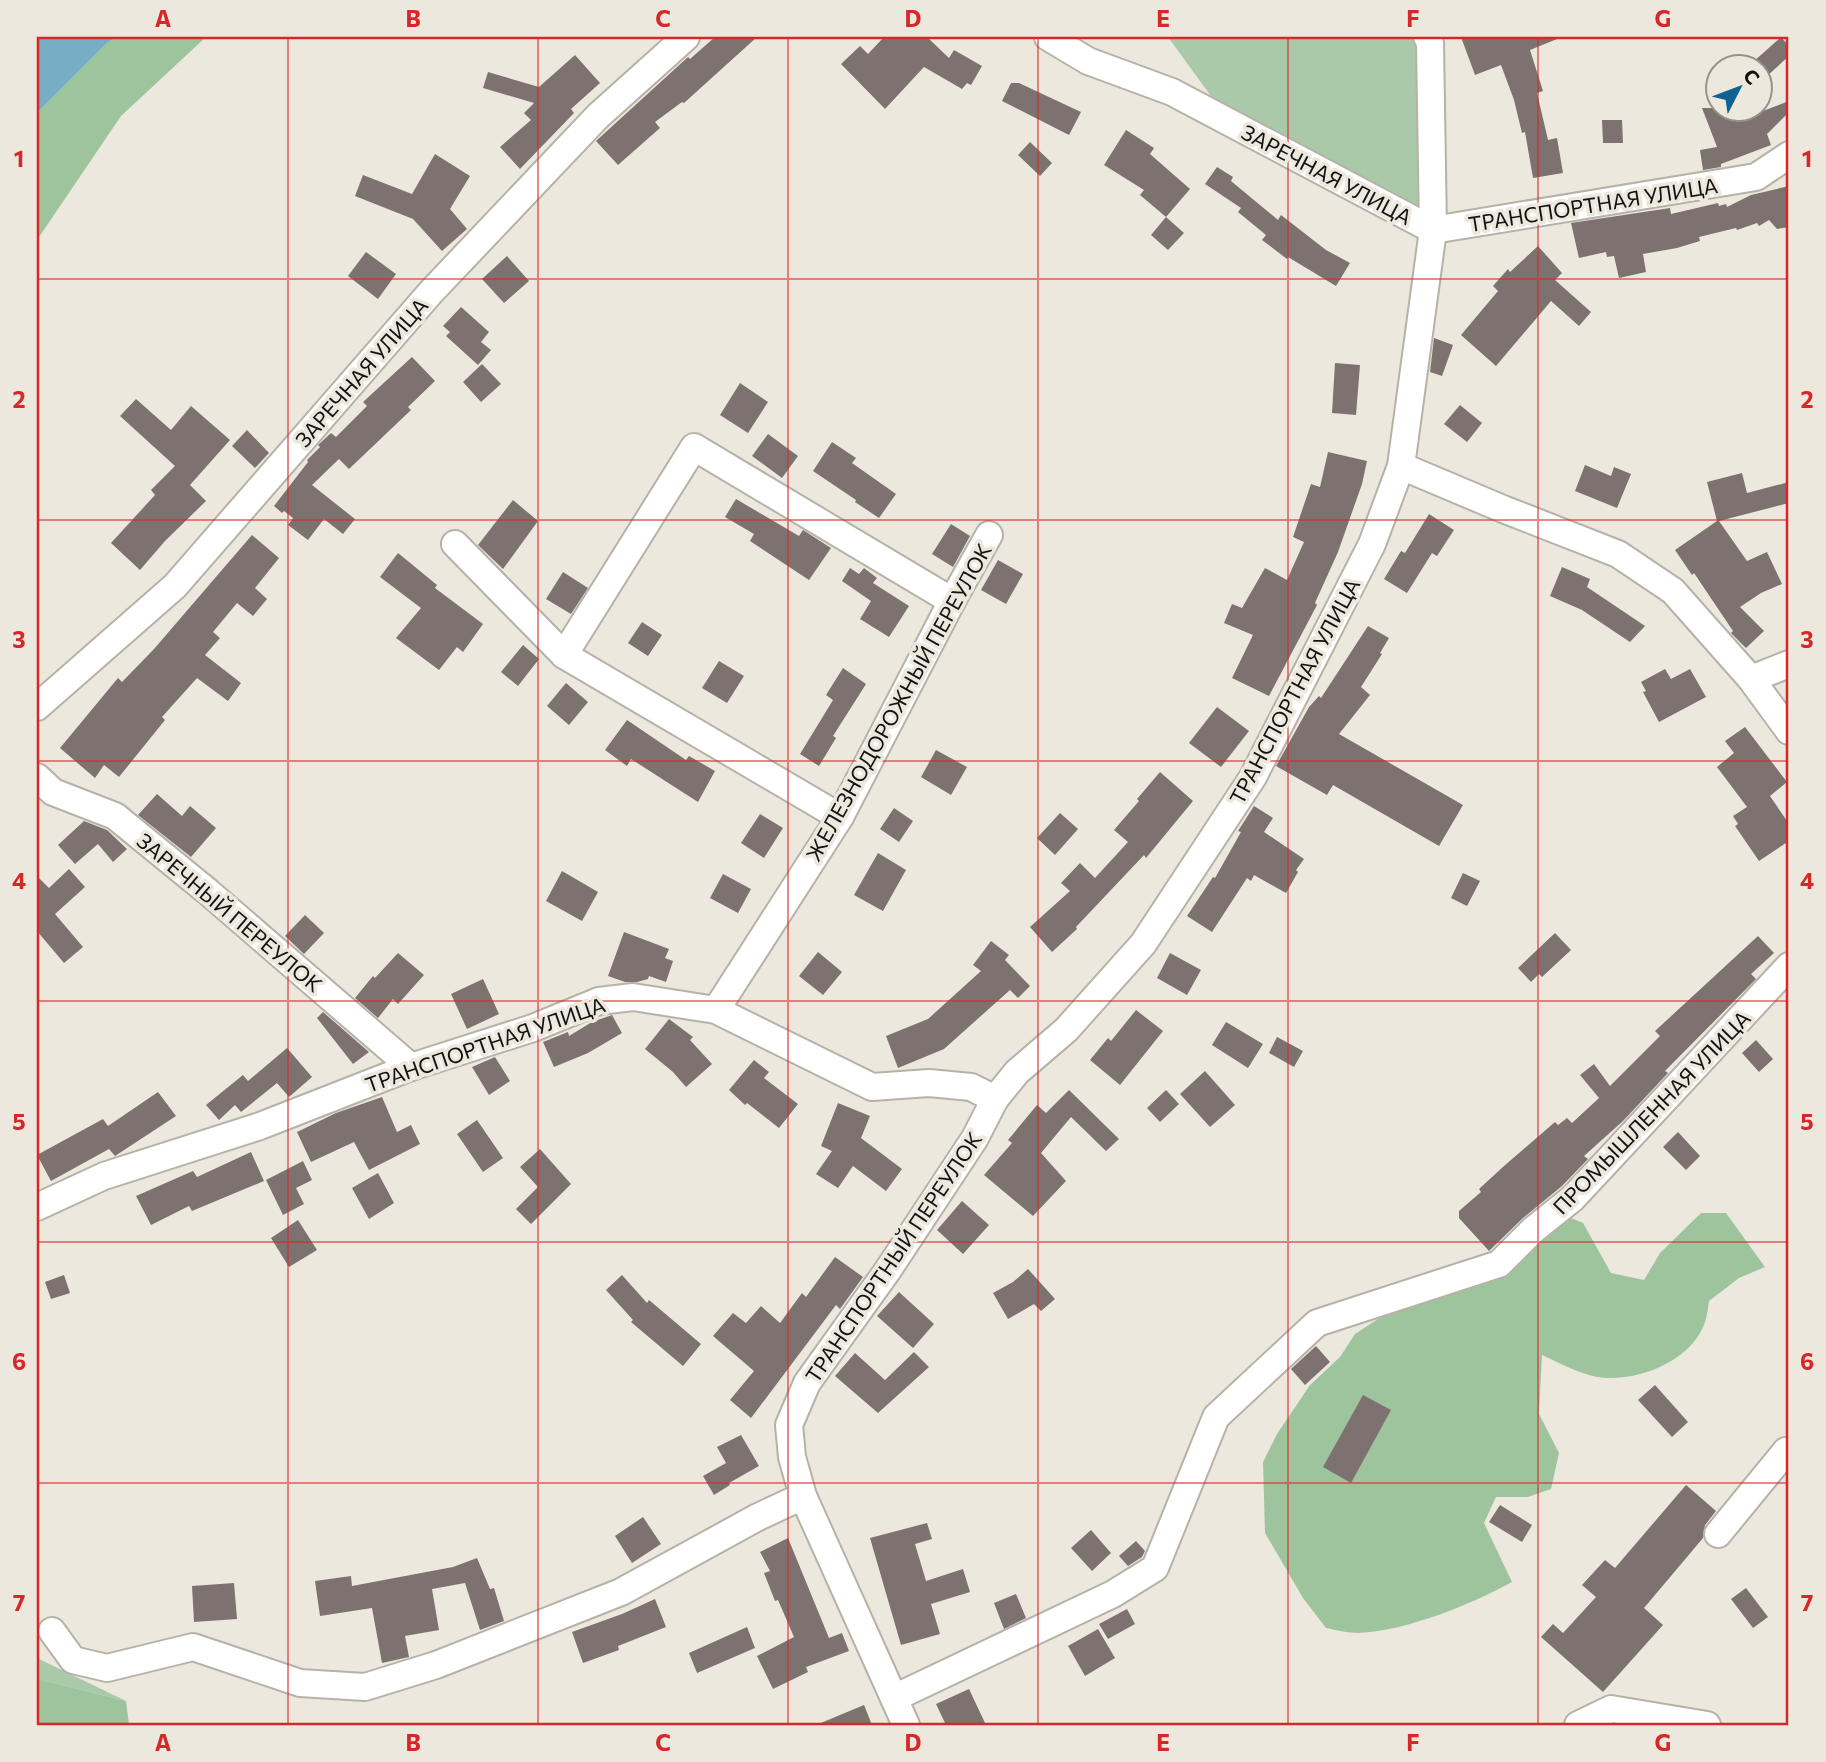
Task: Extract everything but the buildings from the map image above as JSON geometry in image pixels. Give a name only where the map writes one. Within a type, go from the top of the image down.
[{"type":"street","name":"ЗАРЕЧНАЯ УЛИЦА","points":[[37,707],[175,586],[431,292],[598,116],[686,37]]},
{"type":"street","name":"ЗАРЕЧНАЯ УЛИЦА","points":[[1048,37],[1085,49],[1172,92],[1433,230],[1430,43],[1427,37]]},
{"type":"street","name":"ТРАНСПОРТНАЯ УЛИЦА","points":[[37,1207],[104,1176],[260,1126],[411,1066],[533,1028],[599,1001],[634,997],[716,1010],[872,1087],[929,1083],[971,1087],[995,1099],[1017,1072],[1066,1030],[1143,944],[1253,778],[1372,544],[1401,466],[1433,230],[1756,177],[1789,155]]},
{"type":"street","points":[[564,655],[694,447],[952,601]]},
{"type":"street","points":[[1401,466],[1618,554],[1673,591],[1751,679],[1789,731]]},
{"type":"street","name":"ЖЕЛЕЗНОДОРОЖНЫЙ ПЕРЕУЛОК","points":[[716,1010],[840,817],[989,535]]},
{"type":"street","points":[[455,544],[564,655],[840,817]]},
{"type":"street","points":[[1751,679],[1789,664]]},
{"type":"street","name":"ЗАРЕЧНЫЙ ПЕРЕУЛОК","points":[[37,777],[53,792],[115,816],[411,1066]]},
{"type":"street","name":"ПРОМЫШЛЕННАЯ УЛИЦА","points":[[894,1698],[1114,1594],[1156,1568],[1216,1417],[1317,1324],[1499,1264],[1533,1230],[1573,1198],[1789,966]]},
{"type":"street","name":"ТРАНСПОРТНЫЙ ПЕРЕУЛОК","points":[[906,1725],[803,1496],[792,1457],[789,1425],[807,1383],[888,1270],[975,1138],[995,1099]]},
{"type":"street","points":[[1718,1534],[1786,1451],[1789,1452]]},
{"type":"street","points":[[52,1631],[73,1660],[107,1668],[193,1647],[300,1683],[365,1687],[436,1665],[621,1592],[758,1517],[803,1496]]},
{"type":"street","points":[[1578,1725],[1611,1709],[1707,1725]]},
{"type":"green space","points":[[117,37],[206,37],[121,116],[37,240],[37,113],[108,42]]},
{"type":"green space","points":[[1168,37],[1422,37],[1427,218],[1216,103]]},
{"type":"green space","points":[[1701,1213],[1726,1213],[1765,1267],[1739,1278],[1709,1301],[1705,1322],[1698,1336],[1675,1359],[1660,1367],[1628,1377],[1597,1377],[1542,1355],[1539,1414],[1559,1453],[1551,1489],[1528,1497],[1496,1497],[1484,1523],[1512,1582],[1457,1608],[1417,1622],[1358,1633],[1326,1628],[1303,1598],[1265,1533],[1263,1462],[1277,1434],[1310,1385],[1340,1357],[1355,1334],[1399,1305],[1564,1215],[1583,1223],[1611,1273],[1644,1280],[1660,1253]]},
{"type":"green space","points":[[37,1658],[126,1701],[37,1679]]},
{"type":"green space","points":[[37,1679],[126,1701],[129,1725],[37,1725]]},
{"type":"water","points":[[37,37],[117,37],[108,42],[37,113]]}]
